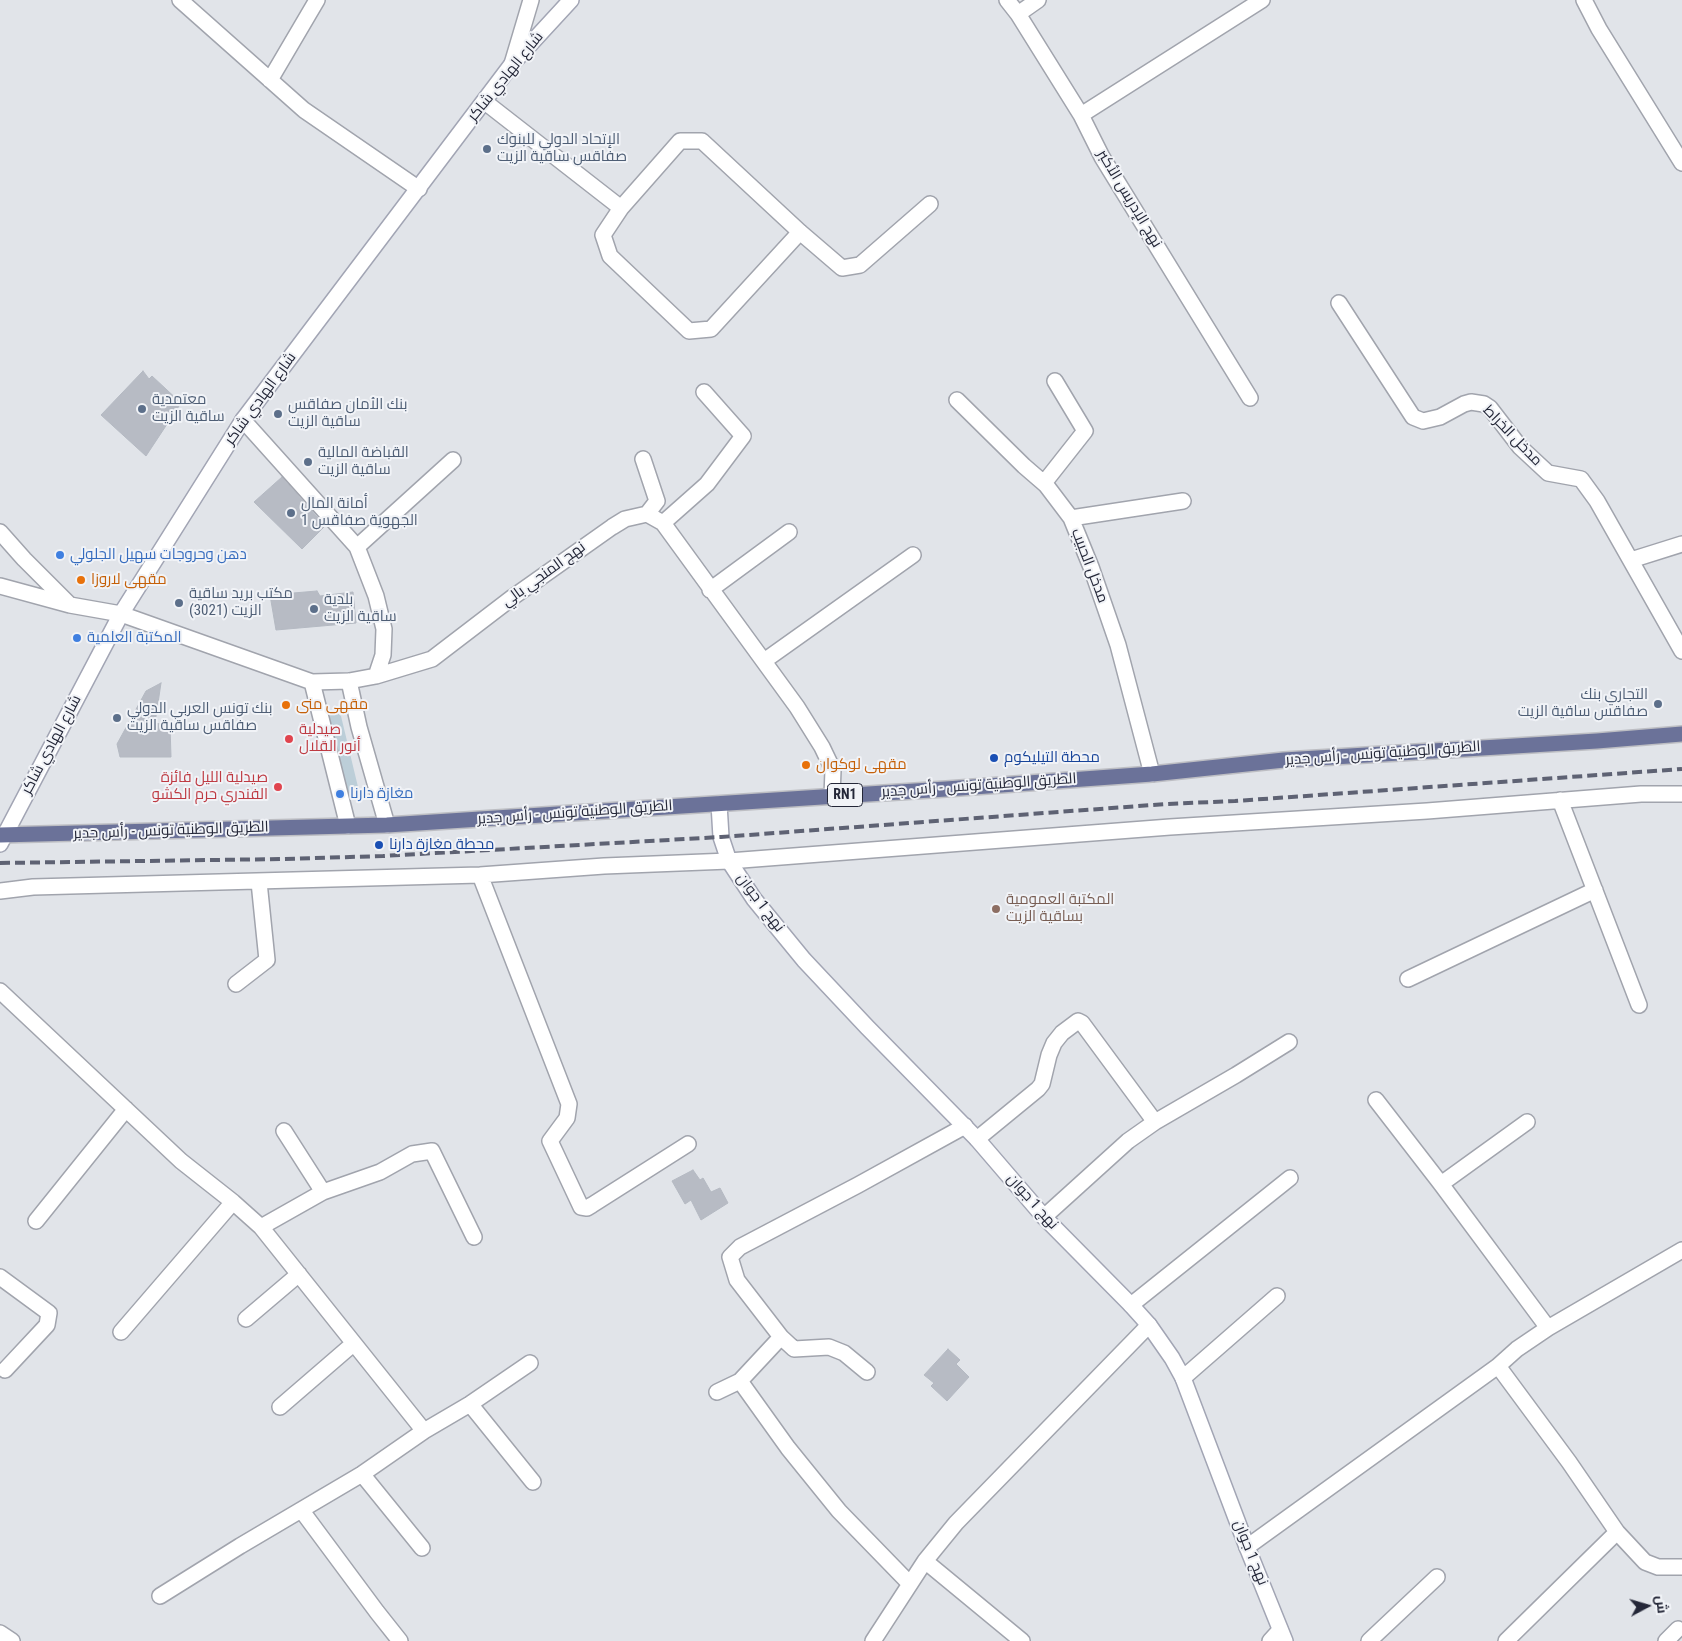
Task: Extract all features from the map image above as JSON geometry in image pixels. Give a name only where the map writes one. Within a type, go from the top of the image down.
[{"type":"main road","name":"الطريق الوطنية تونس - رأس جدير","points":[[2,838],[387,825],[1152,774],[1284,760],[1682,734]]},
{"type":"street","points":[[180,0],[304,110],[419,189]]},
{"type":"street","points":[[270,80],[317,0]]},
{"type":"street","points":[[512,64],[531,0]]},
{"type":"street","name":"شارع الهادي شاكر","points":[[2,838],[120,614],[243,420],[512,64],[571,0]]},
{"type":"street","name":"نهج الإدريس الأكبر","points":[[1008,0],[1081,115],[1102,157],[1250,398]]},
{"type":"street","points":[[1018,14],[1038,0]]},
{"type":"street","points":[[1081,115],[1262,0]]},
{"type":"street","points":[[1584,0],[1599,29],[1682,163]]},
{"type":"street","points":[[485,102],[621,208]]},
{"type":"street","points":[[800,232],[711,329],[689,331],[610,256],[603,235],[621,208],[680,141],[702,140],[800,232],[842,268],[860,265],[930,204]]},
{"type":"street","name":"مدخل الخراط","points":[[1339,303],[1413,416],[1423,421],[1440,417],[1471,402],[1484,404],[1490,408],[1520,447],[1548,473],[1581,479],[1597,501],[1682,651]]},
{"type":"street","points":[[1044,484],[1084,431],[1055,381]]},
{"type":"street","points":[[663,523],[707,484],[743,436],[704,392]]},
{"type":"street","name":"مدخل الحبيب","points":[[957,400],[1046,485],[1071,518],[1091,566],[1118,645],[1152,774]]},
{"type":"street","points":[[243,420],[358,547],[376,596],[384,629],[382,655],[376,676]]},
{"type":"street","points":[[642,459],[657,501],[647,514],[663,523],[797,707],[833,770],[832,796]]},
{"type":"street","points":[[358,547],[453,460]]},
{"type":"street","points":[[1071,518],[1183,501]]},
{"type":"street","name":"نهج المنجي بالي","points":[[2,591],[120,614],[312,682],[349,680],[376,676],[432,658],[612,526],[625,519],[647,514]]},
{"type":"street","points":[[0,532],[70,605]]},
{"type":"street","points":[[710,590],[789,532]]},
{"type":"street","points":[[1631,560],[1682,544]]},
{"type":"street","points":[[764,660],[914,555]]},
{"type":"street","points":[[349,680],[359,727],[387,825]]},
{"type":"street","points":[[312,682],[348,826]]},
{"type":"street","points":[[0,891],[33,888],[480,875],[604,866],[730,861],[1170,827],[1641,794],[1682,794]]},
{"type":"street","points":[[1560,800],[1639,1005]]},
{"type":"street","name":"نهج 1 جوان","points":[[719,804],[721,837],[730,861],[754,899],[804,960],[965,1126],[1044,1217],[1131,1305],[1149,1325],[1172,1358],[1183,1378],[1279,1637]]},
{"type":"street","points":[[480,875],[570,1104],[567,1118],[550,1141],[581,1207],[587,1208],[688,1144]]},
{"type":"street","points":[[236,984],[267,960],[259,882]]},
{"type":"street","points":[[1408,979],[1595,890]]},
{"type":"street","points":[[0,992],[181,1161],[233,1202],[260,1227],[424,1431]]},
{"type":"street","points":[[977,1139],[1038,1089],[1042,1084],[1054,1043],[1062,1033],[1078,1021],[1082,1023],[1156,1122]]},
{"type":"street","points":[[1044,1217],[1128,1141],[1156,1122],[1289,1042]]},
{"type":"street","points":[[1376,1100],[1548,1328]]},
{"type":"street","points":[[36,1221],[126,1109]]},
{"type":"street","points":[[1441,1184],[1527,1122]]},
{"type":"street","points":[[867,1372],[844,1353],[829,1347],[794,1348],[781,1337],[737,1280],[730,1257],[740,1247],[858,1186],[965,1126]]},
{"type":"street","points":[[284,1131],[323,1192]]},
{"type":"street","points":[[260,1227],[323,1192],[380,1172],[412,1154],[432,1151],[474,1238]]},
{"type":"street","points":[[1131,1305],[1290,1178]]},
{"type":"street","points":[[121,1332],[233,1202]]},
{"type":"street","points":[[1247,1547],[1548,1328],[1682,1250]]},
{"type":"street","points":[[246,1318],[299,1274]]},
{"type":"street","points":[[0,1277],[49,1313],[47,1325],[5,1370]]},
{"type":"street","points":[[1183,1378],[1277,1296]]},
{"type":"street","points":[[873,1641],[925,1561],[956,1523],[1149,1325]]},
{"type":"street","points":[[717,1392],[740,1381],[781,1337]]},
{"type":"street","points":[[280,1407],[353,1344]]},
{"type":"street","points":[[160,1596],[362,1474],[424,1431],[470,1404],[530,1363]]},
{"type":"street","points":[[1498,1366],[1569,1462],[1617,1532],[1645,1562],[1658,1567],[1682,1566]]},
{"type":"street","points":[[740,1381],[788,1448],[839,1511],[909,1584]]},
{"type":"street","points":[[470,1404],[533,1482]]},
{"type":"street","points":[[362,1474],[422,1548]]},
{"type":"street","points":[[302,1511],[400,1641]]},
{"type":"street","points":[[1515,1638],[1617,1532]]},
{"type":"street","points":[[925,1561],[1022,1641]]},
{"type":"street","points":[[1369,1641],[1437,1577]]},
{"type":"street","points":[[1666,1641],[1678,1629]]},
{"type":"street","points":[[0,1633],[12,1641]]},
{"type":"shaded area","points":[[335,711],[341,716],[359,791],[356,795],[351,795],[347,790],[330,720],[330,714]]},
{"type":"building","name":"معتمدية ساقية الزيت","points":[[143,371],[149,379],[152,376],[181,403],[146,456],[101,415]]},
{"type":"building","name":"أمانة المال الجهوية صفاقس 1","points":[[282,477],[325,526],[302,549],[254,502]]},
{"type":"building","name":"بلدية ساقية الزيت","points":[[317,591],[320,596],[353,592],[356,623],[276,630],[270,595]]},
{"type":"building","points":[[161,683],[155,723],[170,726],[171,757],[120,757],[117,744],[146,691]]},
{"type":"building","points":[[693,1170],[700,1180],[703,1178],[711,1192],[720,1188],[728,1203],[701,1220],[691,1200],[685,1204],[672,1181]]},
{"type":"building","points":[[948,1349],[960,1360],[956,1364],[969,1377],[947,1401],[931,1386],[934,1383],[924,1375]]},
{"type":"railway","points":[[0,863],[383,856],[721,837],[1166,804],[1235,801],[1682,769]]},
{"type":"place","name":"الإتحاد الدولي للبنوك صفاقس ساقية الزيت","points":[[487,149]]},
{"type":"place","name":"معتمدية ساقية الزيت","points":[[142,409]]},
{"type":"place","name":"بنك الأمان صفاقس ساقية الزيت","points":[[278,414]]},
{"type":"place","name":"القباضة المالية ساقية الزيت","points":[[308,462]]},
{"type":"place","name":"أمانة المال الجهوية صفاقس 1","points":[[291,513]]},
{"type":"place","name":"دهن وحروجات سهيل الجلولي","points":[[60,555]]},
{"type":"place","name":"مقهى لاروزا","points":[[81,580]]},
{"type":"place","name":"مكتب بريد ساقية الزيت (3021)","points":[[179,603]]},
{"type":"place","name":"بلدية ساقية الزيت","points":[[314,609]]},
{"type":"place","name":"المكتبة العلمية","points":[[77,638]]},
{"type":"place","name":"التجاري بنك صفاقس ساقية الزيت","points":[[1658,704]]},
{"type":"place","name":"مقهى منى","points":[[286,705]]},
{"type":"place","name":"بنك تونس العربي الدولي صفاقس ساقية الزيت","points":[[117,718]]},
{"type":"place","name":"صيدلية أنور القلال","points":[[289,739]]},
{"type":"place","name":"محطة التيليكوم","points":[[994,758]]},
{"type":"place","name":"مقهى لوكوان","points":[[806,765]]},
{"type":"place","name":"صيدلية الليل فائزة الفندري حرم الكشو","points":[[278,787]]},
{"type":"place","name":"مغازة دارنا","points":[[340,794]]},
{"type":"place","name":"محطة مغازة دارنا","points":[[379,845]]},
{"type":"place","name":"المكتبة العمومية بساقية الزيت","points":[[996,909]]}]
